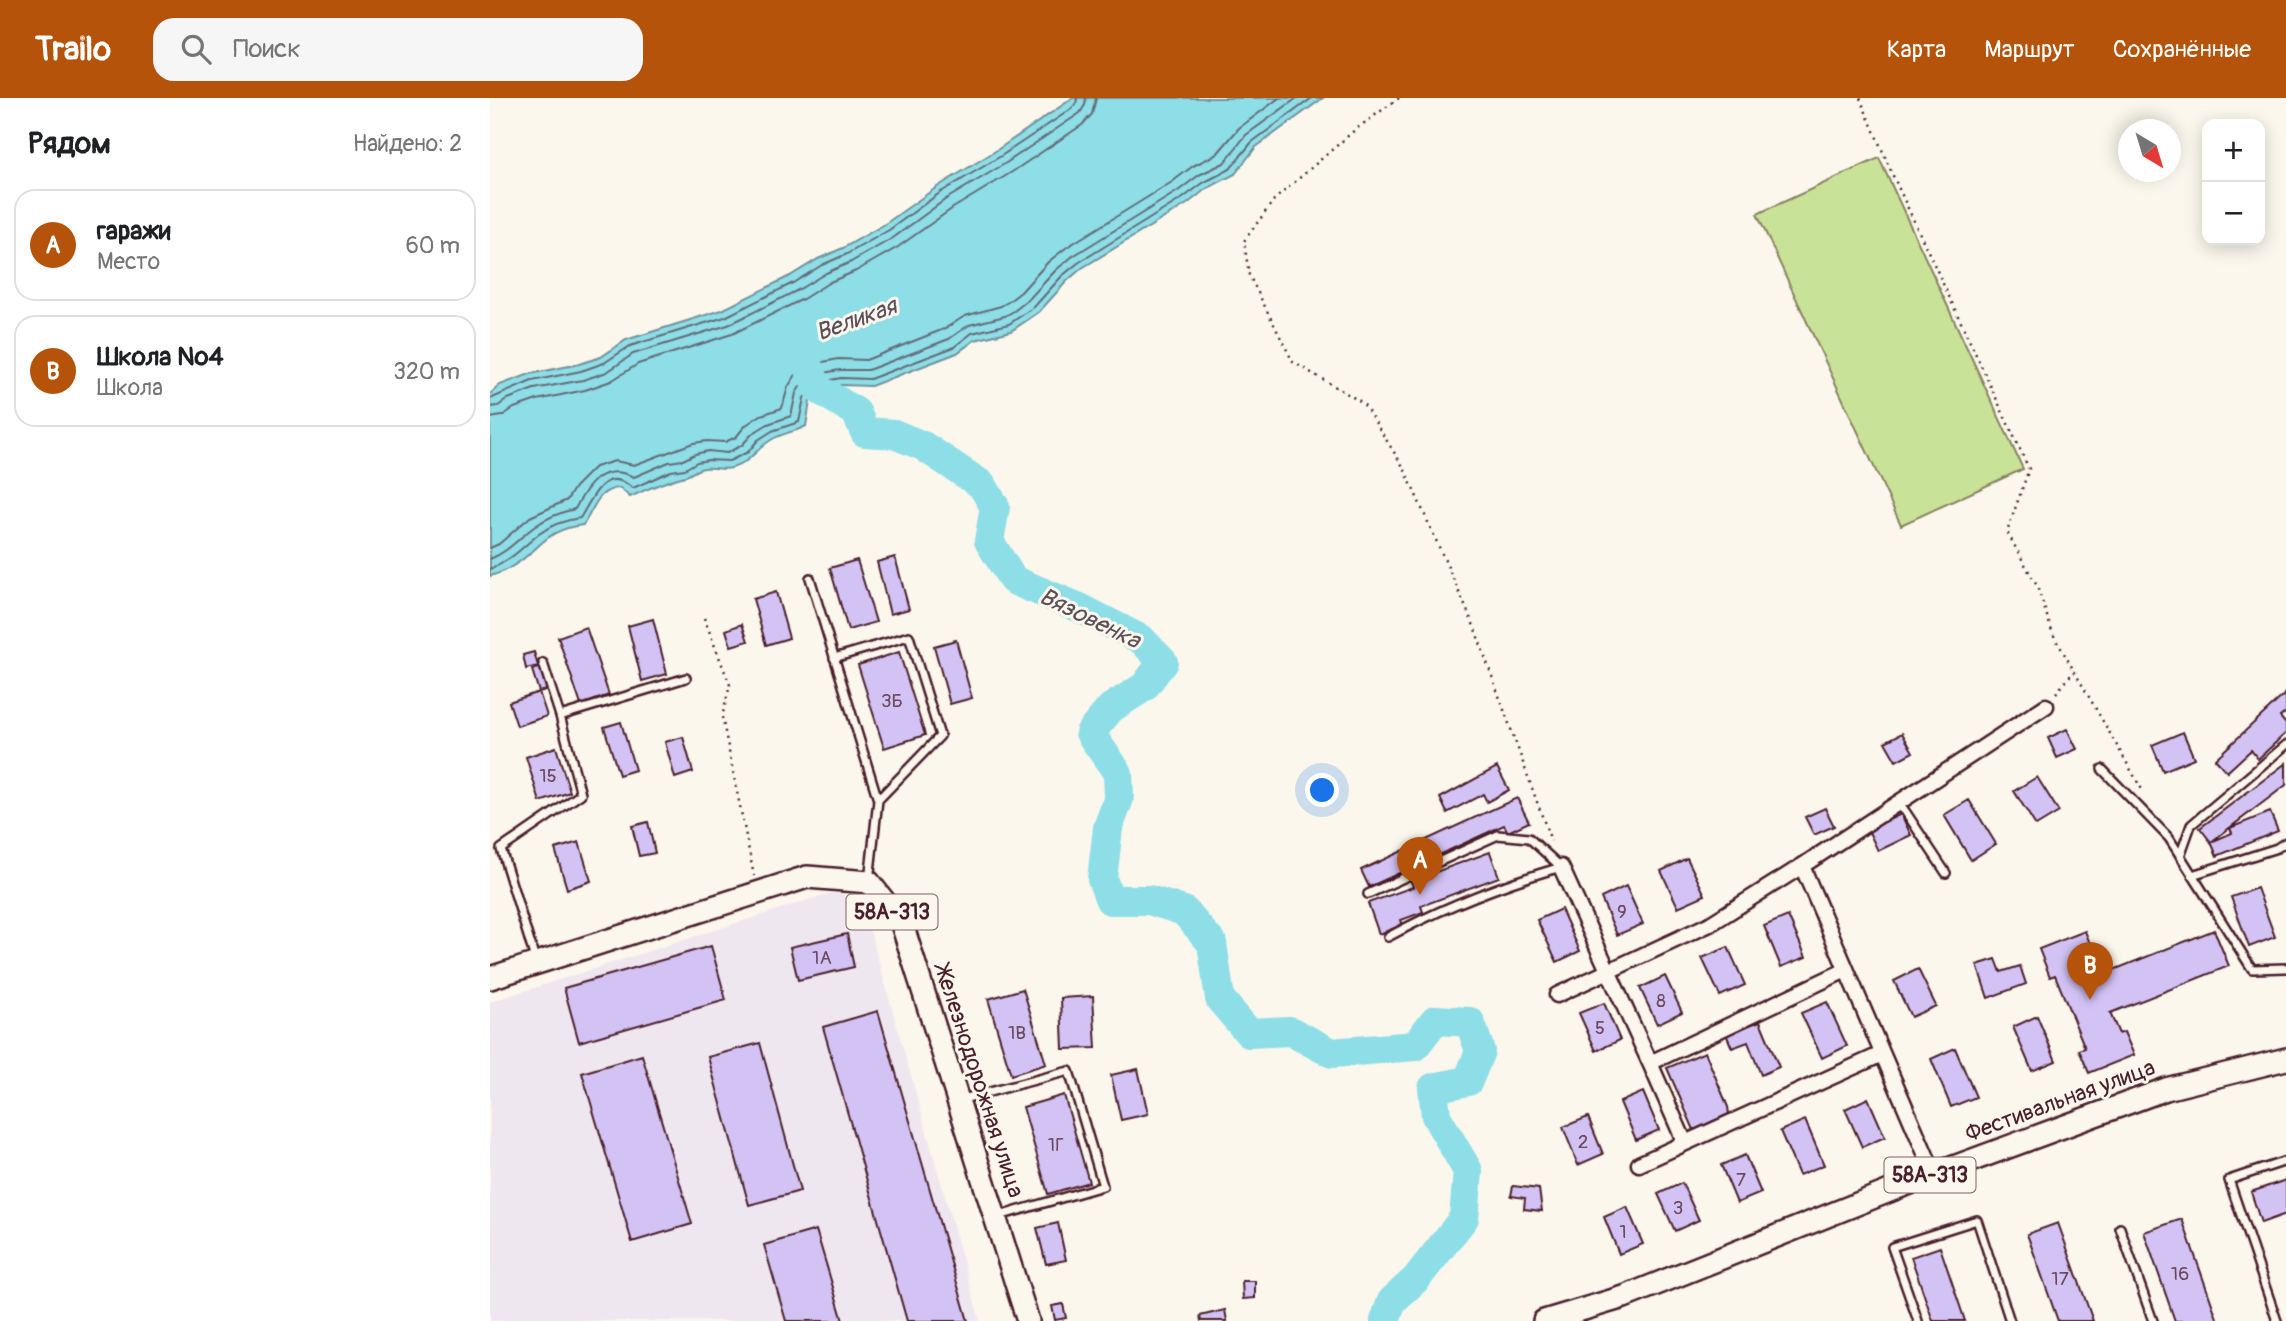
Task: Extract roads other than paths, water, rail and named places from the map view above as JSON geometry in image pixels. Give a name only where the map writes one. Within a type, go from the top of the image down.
[{"type":"main road","name":"58А-313","points":[[490,978],[807,877],[869,882]]},
{"type":"main road","name":"Железнодорожная улица","points":[[869,882],[902,924],[1028,1321]]},
{"type":"main road","name":"Фестивальная улица","points":[[1582,1316],[1934,1174],[2165,1089],[2286,1059]]},
{"type":"main road","name":"58А-313","points":[[1544,1321],[1582,1316]]},
{"type":"street","points":[[1557,995],[1710,924],[2046,706]]},
{"type":"street","points":[[1802,866],[1934,1174]]},
{"type":"street","points":[[1561,867],[1685,1143]]},
{"type":"street","points":[[1650,1063],[1846,970]]},
{"type":"street","points":[[1639,1164],[1882,1054]]},
{"type":"lane","points":[[810,578],[878,800],[869,882]]},
{"type":"lane","points":[[834,658],[909,636],[940,736],[878,800]]},
{"type":"lane","points":[[536,963],[501,849],[581,794],[543,663]]},
{"type":"lane","points":[[560,716],[686,678]]},
{"type":"lane","points":[[2180,856],[2191,825],[2286,745]]},
{"type":"lane","points":[[2102,769],[2169,838],[2252,969],[2286,968]]},
{"type":"lane","points":[[1896,804],[1905,811],[1946,873]]},
{"type":"lane","points":[[1368,894],[1498,835],[1529,838],[1561,867]]},
{"type":"lane","points":[[2192,874],[2277,848],[2286,842]]},
{"type":"lane","points":[[1388,937],[1461,901],[1561,867]]},
{"type":"lane","points":[[958,1100],[1069,1071],[1102,1186],[996,1217]]},
{"type":"lane","points":[[2277,1321],[2229,1180],[2286,1161]]},
{"type":"lane","points":[[1918,1321],[1892,1247],[1977,1220],[2010,1321]]},
{"type":"lane","points":[[2120,1228],[2153,1321]]},
{"type":"water","name":"Великая","points":[[1073,98],[1323,98],[1256,147],[1235,174],[1206,189],[1187,204],[1082,268],[1039,312],[1011,331],[975,340],[957,353],[871,386],[841,385],[818,389],[810,401],[806,426],[771,440],[739,465],[728,469],[698,470],[630,497],[620,488],[612,489],[597,500],[583,525],[559,531],[521,561],[490,576],[490,394],[500,385],[530,374],[601,357],[626,340],[722,310],[790,276],[885,224]]},
{"type":"waterway","name":"Вязовенка","points":[[802,351],[818,389],[856,412],[865,432],[894,434],[923,446],[982,485],[995,507],[989,541],[1013,580],[1080,608],[1142,640],[1163,662],[1144,687],[1111,708],[1090,733],[1118,773],[1119,798],[1108,828],[1102,879],[1110,900],[1149,900],[1184,911],[1212,943],[1220,999],[1249,1033],[1290,1031],[1332,1053],[1415,1046],[1435,1020],[1470,1022],[1480,1051],[1468,1081],[1433,1088],[1436,1116],[1468,1171],[1464,1218],[1416,1279],[1392,1301],[1385,1321]]},
{"type":"place","name":"гаражи","points":[[1420,895]]},
{"type":"place","name":"Школа №4","points":[[2090,1000]]}]
